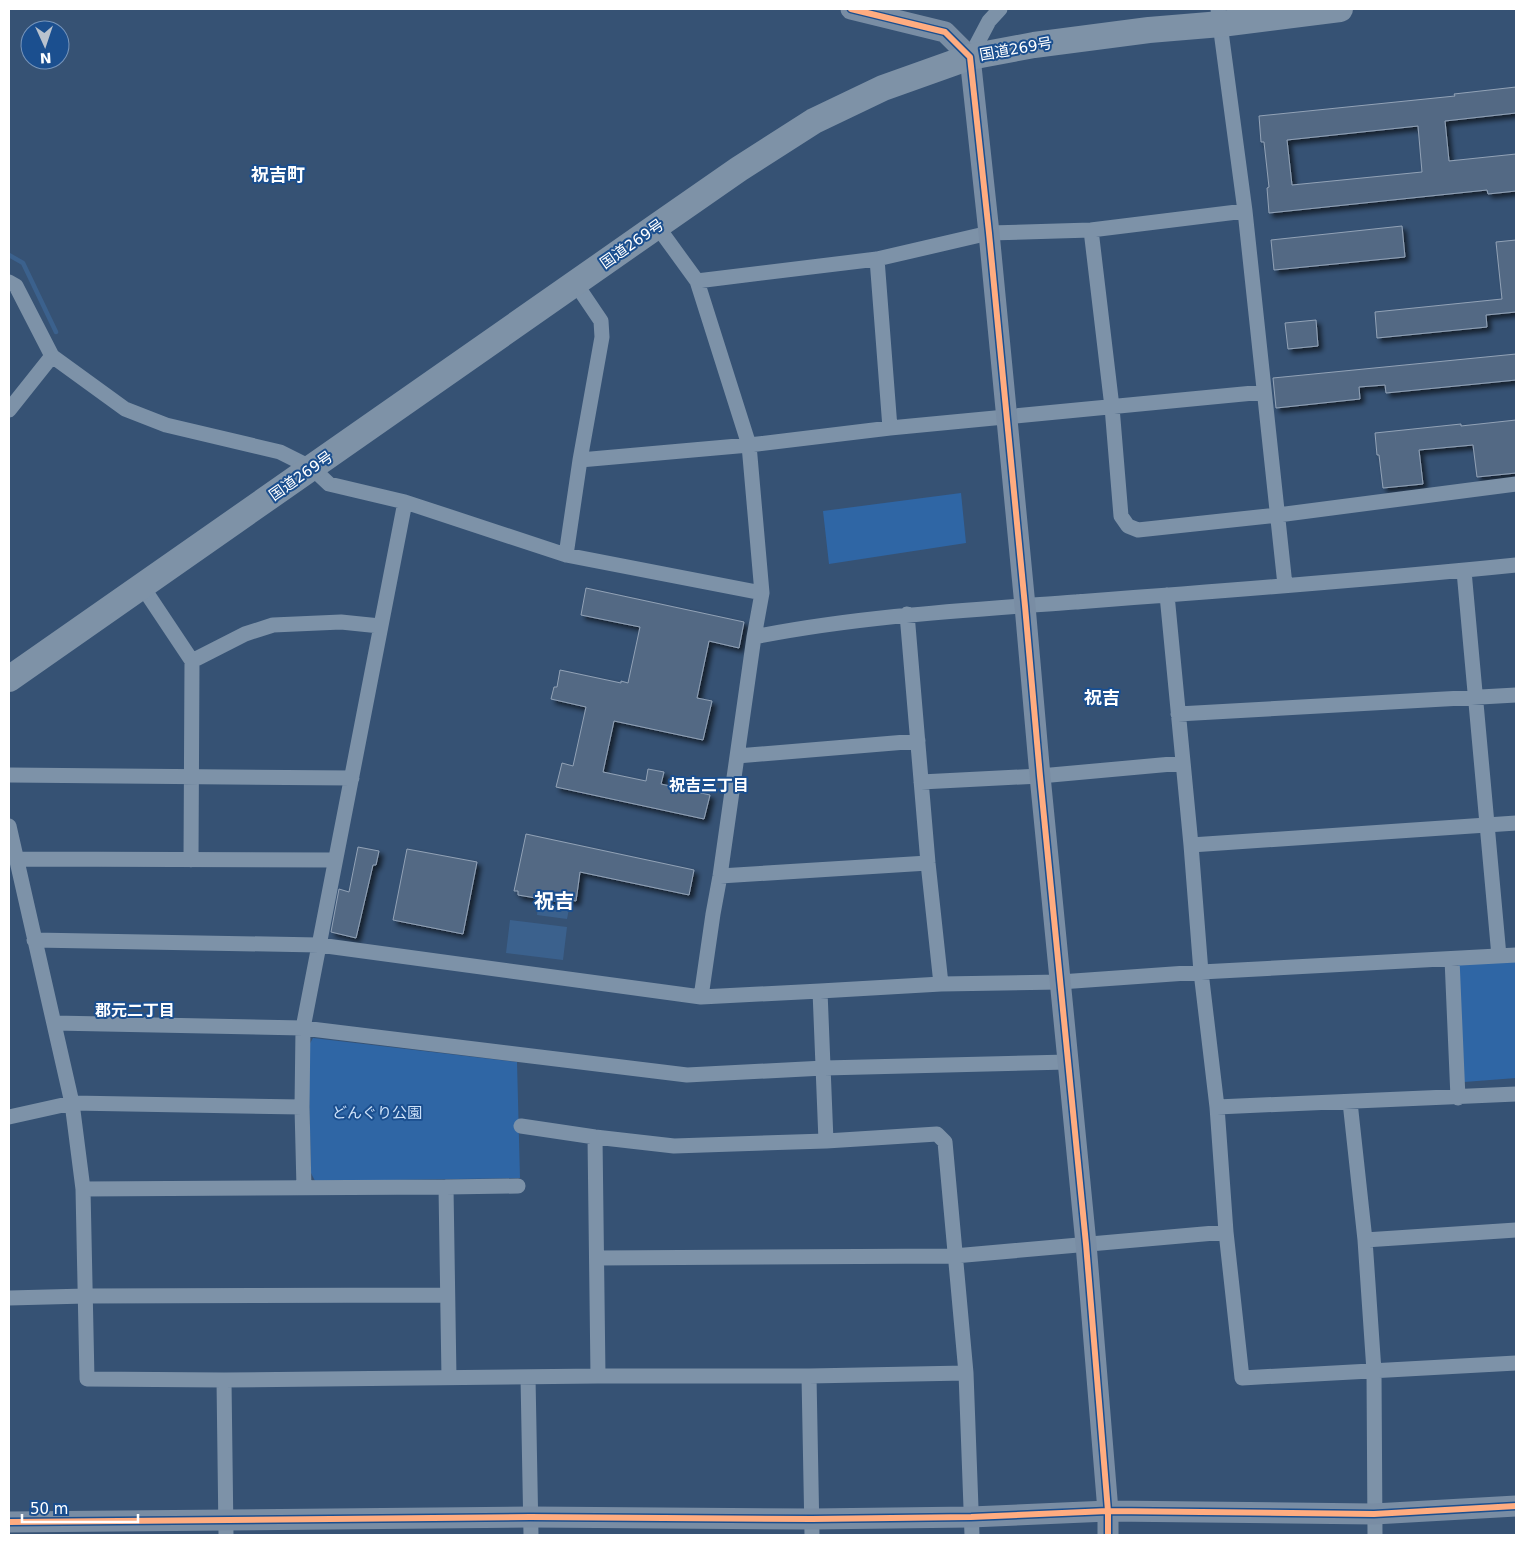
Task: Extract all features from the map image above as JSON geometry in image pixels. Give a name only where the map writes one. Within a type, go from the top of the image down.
[{"type":"highway","name":"国道269号","points":[[9,679],[739,169],[814,121],[883,88],[970,57],[1034,45],[1149,30],[1220,16],[1340,9]]},
{"type":"street","points":[[851,9],[944,32],[970,57]]},
{"type":"street","points":[[1000,9],[989,21],[970,57],[989,233],[1086,1244],[1108,1511],[1108,1535]]},
{"type":"street","points":[[1220,16],[1245,211],[1285,585]]},
{"type":"street","points":[[697,281],[877,259],[989,233],[1091,230],[1245,211]]},
{"type":"street","points":[[657,226],[697,281],[749,445],[762,593],[701,997]]},
{"type":"street","points":[[1091,230],[1112,407],[1121,516],[1128,526],[1138,530],[1278,515],[1516,484]]},
{"type":"street","points":[[877,259],[890,428]]},
{"type":"street","points":[[9,282],[16,286],[52,356],[125,409],[166,425],[280,452],[312,468],[329,484],[405,502],[566,555],[762,593]]},
{"type":"street","points":[[566,555],[580,460],[602,336],[601,321],[576,284]]},
{"type":"street","points":[[9,410],[52,356]]},
{"type":"street","points":[[580,460],[749,445],[890,428],[1264,392]]},
{"type":"street","points":[[304,1188],[303,1028],[405,502]]},
{"type":"street","points":[[754,637],[907,614],[1516,566]]},
{"type":"street","points":[[1464,571],[1499,956]]},
{"type":"street","points":[[142,586],[192,661],[191,860]]},
{"type":"street","points":[[1167,595],[1202,972],[1217,1108],[1226,1232],[1242,1378],[1516,1363]]},
{"type":"street","points":[[907,614],[928,863],[941,984]]},
{"type":"street","points":[[192,661],[245,634],[273,625],[341,622],[380,626]]},
{"type":"street","points":[[1178,714],[1516,695]]},
{"type":"street","points":[[737,756],[918,741]]},
{"type":"street","points":[[921,782],[1040,776],[1183,763]]},
{"type":"street","points":[[9,776],[352,778]]},
{"type":"street","points":[[1191,845],[1516,823]]},
{"type":"street","points":[[9,826],[72,1104],[83,1189],[87,1380],[809,1376],[966,1373]]},
{"type":"street","points":[[16,859],[335,860]]},
{"type":"street","points":[[720,876],[928,863]]},
{"type":"street","points":[[34,940],[319,945],[701,997],[941,984],[1060,982],[1202,972],[1516,955]]},
{"type":"street","points":[[1452,959],[1458,1098]]},
{"type":"street","points":[[820,992],[826,1141]]},
{"type":"street","points":[[54,1022],[303,1028],[687,1075],[824,1068],[1068,1062]]},
{"type":"street","points":[[1217,1108],[1516,1094]]},
{"type":"street","points":[[1350,1102],[1365,1240],[1374,1371],[1375,1535]]},
{"type":"street","points":[[9,1117],[72,1104],[302,1107]]},
{"type":"street","points":[[520,1126],[595,1138],[674,1146],[826,1141],[937,1134],[945,1142],[966,1373],[972,1526]]},
{"type":"street","points":[[595,1138],[598,1376]]},
{"type":"street","points":[[83,1189],[518,1186]]},
{"type":"street","points":[[446,1187],[449,1378]]},
{"type":"street","points":[[1365,1240],[1516,1230]]},
{"type":"street","points":[[596,1258],[954,1256],[1226,1232]]},
{"type":"street","points":[[9,1298],[447,1295]]},
{"type":"street","points":[[809,1376],[812,1527]]},
{"type":"street","points":[[528,1377],[530,1526]]},
{"type":"street","points":[[224,1380],[226,1527]]},
{"type":"street","points":[[9,1522],[226,1527],[972,1526],[1108,1511],[1374,1514],[1516,1506]]},
{"type":"green space","points":[[961,493],[966,543],[829,564],[823,511]]},
{"type":"green space","points":[[1516,960],[1516,1078],[1464,1082],[1458,962]]},
{"type":"green space","name":"どんぐり公園","points":[[313,1038],[517,1062],[520,1178],[315,1181],[311,1173],[308,1047]]},
{"type":"shaded area","points":[[538,905],[569,909],[567,919],[537,915]]},
{"type":"shaded area","points":[[510,920],[567,927],[563,960],[506,953]]},
{"type":"building","points":[[1516,87],[1516,113],[1445,121],[1449,161],[1516,154],[1516,191],[1488,194],[1487,190],[1269,213],[1267,188],[1269,187],[1264,142],[1261,142],[1259,116],[1455,96],[1454,94]],"holes":[[[1418,126],[1422,172],[1292,185],[1287,140]]]},
{"type":"building","points":[[1402,226],[1405,257],[1274,270],[1271,240]]},
{"type":"building","points":[[1516,240],[1516,312],[1486,315],[1487,327],[1377,338],[1375,312],[1502,299],[1496,242]]},
{"type":"building","points":[[1316,320],[1318,346],[1288,349],[1285,323]]},
{"type":"building","points":[[1516,354],[1516,380],[1386,393],[1385,385],[1359,387],[1360,399],[1276,408],[1273,378]]},
{"type":"building","points":[[1516,420],[1516,473],[1477,477],[1473,445],[1419,450],[1423,484],[1383,488],[1375,433]]},
{"type":"building","points":[[586,588],[744,622],[739,648],[709,641],[697,698],[712,701],[703,740],[614,721],[603,772],[646,781],[648,769],[664,772],[661,784],[710,795],[704,819],[556,787],[562,763],[573,766],[586,707],[551,699],[554,687],[557,687],[560,670],[628,683],[640,627],[581,615]]},
{"type":"building","points":[[526,834],[694,870],[689,895],[580,872],[576,901],[560,898],[560,902],[518,895],[518,891],[514,891]]},
{"type":"building","points":[[358,847],[379,851],[376,865],[373,865],[356,938],[331,932],[339,889],[349,892]]},
{"type":"building","points":[[407,849],[477,862],[463,934],[393,920]]},
{"type":"waterway","points":[[9,255],[23,263],[56,332]]},
{"type":"cycle path","points":[[851,9],[945,32],[970,57],[989,233],[1086,1244],[1108,1511],[1108,1535]]},
{"type":"cycle path","points":[[9,1522],[530,1517],[812,1519],[971,1517],[1108,1511],[1374,1514],[1516,1506]]},
{"type":"district","name":"祝吉町","points":[[278,175]]},
{"type":"district","name":"祝吉","points":[[1102,698]]},
{"type":"district","name":"祝吉三丁目","points":[[709,785]]},
{"type":"district","name":"祝吉","points":[[554,901]]},
{"type":"district","name":"郡元二丁目","points":[[135,1010]]}]
